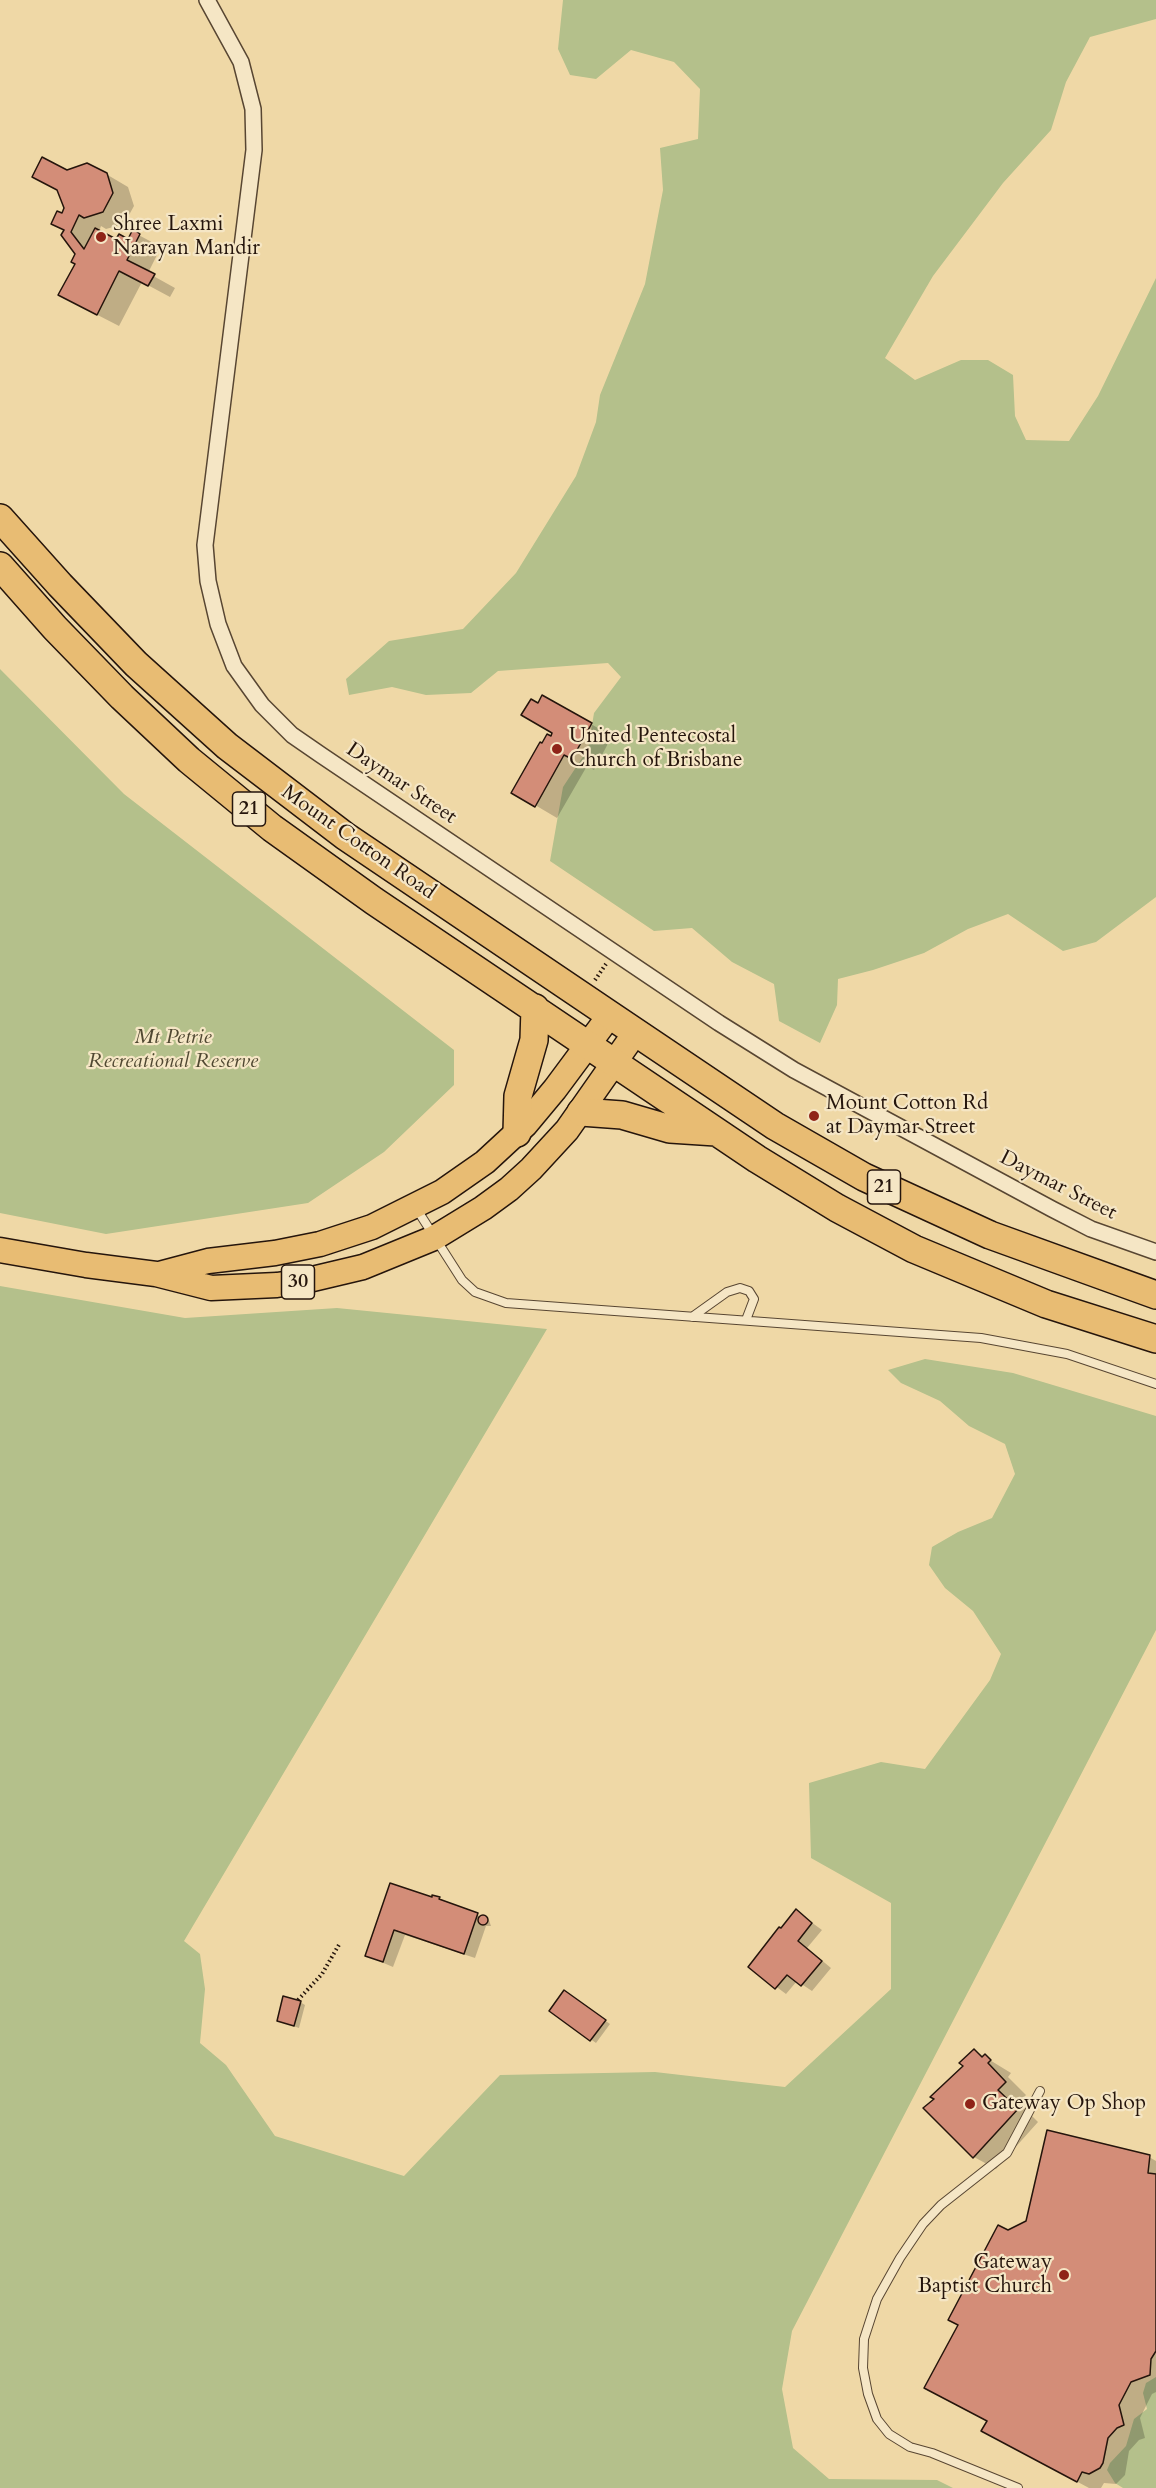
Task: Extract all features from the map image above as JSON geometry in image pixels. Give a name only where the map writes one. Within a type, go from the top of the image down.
[{"type":"highway","name":"Mount Cotton Road","points":[[0,518],[128,656],[227,746],[345,836],[610,1015]]},
{"type":"highway","name":"Mount Cotton Road","points":[[0,566],[115,691],[230,794],[320,863],[588,1045]]},
{"type":"highway","points":[[517,1133],[518,1096],[534,1040],[535,1008]]},
{"type":"highway","name":"21","points":[[610,1015],[775,1126],[895,1193],[1023,1248],[1156,1294]]},
{"type":"highway","name":"21","points":[[588,1045],[793,1182],[914,1249],[1046,1304],[1156,1339]]},
{"type":"highway","points":[[581,1112],[622,1115],[670,1130],[717,1132]]},
{"type":"main road","name":"30","points":[[156,1274],[208,1261],[275,1253],[320,1244],[372,1227],[416,1207],[464,1178],[517,1133],[543,1106],[610,1015]]},
{"type":"main road","points":[[615,1064],[635,1032]]},
{"type":"main road","name":"30","points":[[0,1250],[156,1274],[211,1288],[277,1285],[335,1275],[363,1267],[434,1238],[483,1208],[509,1188],[537,1162],[581,1112],[615,1064]]},
{"type":"street","name":"Daymar Street","points":[[207,0],[241,62],[253,109],[254,150],[205,545],[208,581],[218,624],[234,666],[262,705],[292,735],[321,755],[794,1070],[1091,1229],[1156,1252]]},
{"type":"lane","points":[[416,1207],[434,1238],[468,1286],[475,1292],[495,1300],[522,1305],[945,1335],[1011,1342],[1067,1354],[1156,1384]]},
{"type":"lane","points":[[692,1317],[727,1292],[740,1288],[749,1291],[754,1299],[746,1320]]},
{"type":"lane","points":[[1018,2488],[932,2453],[910,2447],[889,2434],[878,2419],[868,2394],[863,2368],[864,2339],[877,2299],[900,2258],[923,2224],[940,2205],[1007,2153],[1040,2091]]},
{"type":"path","points":[[298,2000],[322,1974],[340,1943]]},
{"type":"green space","points":[[563,0],[1156,0],[1156,19],[1090,37],[1066,82],[1051,130],[1003,183],[933,276],[885,358],[915,380],[961,360],[988,360],[1013,375],[1015,416],[1026,440],[1069,441],[1098,396],[1156,278],[1156,897],[1096,942],[1063,951],[1008,914],[968,929],[924,953],[838,979],[837,1005],[820,1043],[779,1021],[774,984],[732,962],[692,928],[654,931],[550,861],[563,787],[588,749],[594,713],[621,677],[608,663],[498,671],[471,693],[426,695],[392,687],[349,695],[346,679],[389,641],[463,629],[516,573],[576,476],[596,422],[600,395],[645,284],[663,190],[660,148],[698,139],[700,89],[674,62],[631,50],[596,79],[570,75],[558,49]]},
{"type":"green space","name":"Mt Petrie Recreational Reserve","points":[[0,669],[124,794],[454,1050],[454,1085],[384,1152],[308,1203],[106,1234],[0,1213]]},
{"type":"green space","points":[[0,1286],[185,1318],[337,1308],[547,1329],[184,1941],[200,1954],[205,1989],[200,2043],[226,2065],[275,2136],[404,2176],[500,2075],[655,2072],[785,2087],[891,1989],[891,1903],[811,1858],[809,1783],[881,1762],[925,1769],[990,1680],[1001,1654],[973,1611],[945,1588],[929,1565],[932,1547],[958,1532],[992,1518],[1015,1474],[1005,1444],[969,1426],[940,1401],[901,1383],[888,1370],[925,1359],[1013,1373],[1156,1416],[1156,1630],[792,2331],[782,2389],[793,2448],[829,2479],[937,2480],[953,2488],[0,2488]]},
{"type":"green space","points":[[1156,2377],[1156,2488],[1123,2488],[1115,2483],[1107,2470],[1110,2463],[1126,2446],[1134,2419],[1147,2409],[1143,2393],[1146,2383]]},
{"type":"building","name":"Shree Laxmi Narayan Mandir","points":[[42,157],[67,170],[87,163],[107,173],[113,193],[103,212],[84,218],[79,215],[71,232],[84,249],[95,228],[116,239],[119,234],[128,239],[133,229],[140,234],[127,260],[155,274],[148,286],[119,271],[97,315],[58,295],[75,264],[71,262],[75,254],[61,235],[64,230],[51,224],[57,211],[62,213],[64,208],[57,190],[32,177]]},
{"type":"building","name":"United Pentecostal Church of Brisbane","points":[[542,695],[592,723],[572,759],[564,755],[535,807],[511,793],[540,742],[542,743],[547,734],[551,736],[552,733],[521,715],[531,699],[538,703]]},
{"type":"building","points":[[390,1883],[432,1897],[432,1895],[440,1897],[439,1899],[478,1913],[464,1954],[394,1930],[383,1962],[365,1956]]},
{"type":"building","points":[[796,1909],[812,1923],[798,1941],[822,1961],[801,1986],[787,1975],[775,1989],[748,1967]]},
{"type":"building","points":[[483,1915],[487,1916],[487,1924],[483,1925],[479,1924],[478,1920],[479,1916]]},
{"type":"building","points":[[564,1990],[606,2020],[590,2041],[549,2011]]},
{"type":"building","points":[[283,1996],[301,2001],[294,2026],[277,2021]]},
{"type":"building","name":"Gateway Op Shop","points":[[974,2049],[982,2057],[985,2054],[991,2060],[988,2063],[1006,2082],[998,2090],[1018,2109],[973,2158],[923,2108],[934,2099],[930,2097],[963,2066],[959,2063]]},
{"type":"building","name":"Gateway Baptist Church","points":[[1047,2130],[1150,2155],[1148,2173],[1156,2174],[1156,2351],[1151,2359],[1150,2375],[1131,2382],[1119,2405],[1124,2425],[1117,2428],[1108,2438],[1100,2468],[1089,2474],[1082,2472],[1077,2482],[981,2431],[987,2421],[924,2388],[958,2325],[948,2320],[998,2225],[1008,2230],[1026,2221]]},
{"type":"place","name":"Shree Laxmi Narayan Mandir","points":[[101,237]]},
{"type":"place","name":"United Pentecostal Church of Brisbane","points":[[557,749]]},
{"type":"place","name":"Mount Cotton Rd at Daymar Street","points":[[814,1116]]},
{"type":"place","name":"Gateway Op Shop","points":[[970,2104]]},
{"type":"place","name":"Gateway Baptist Church","points":[[1064,2275]]}]
